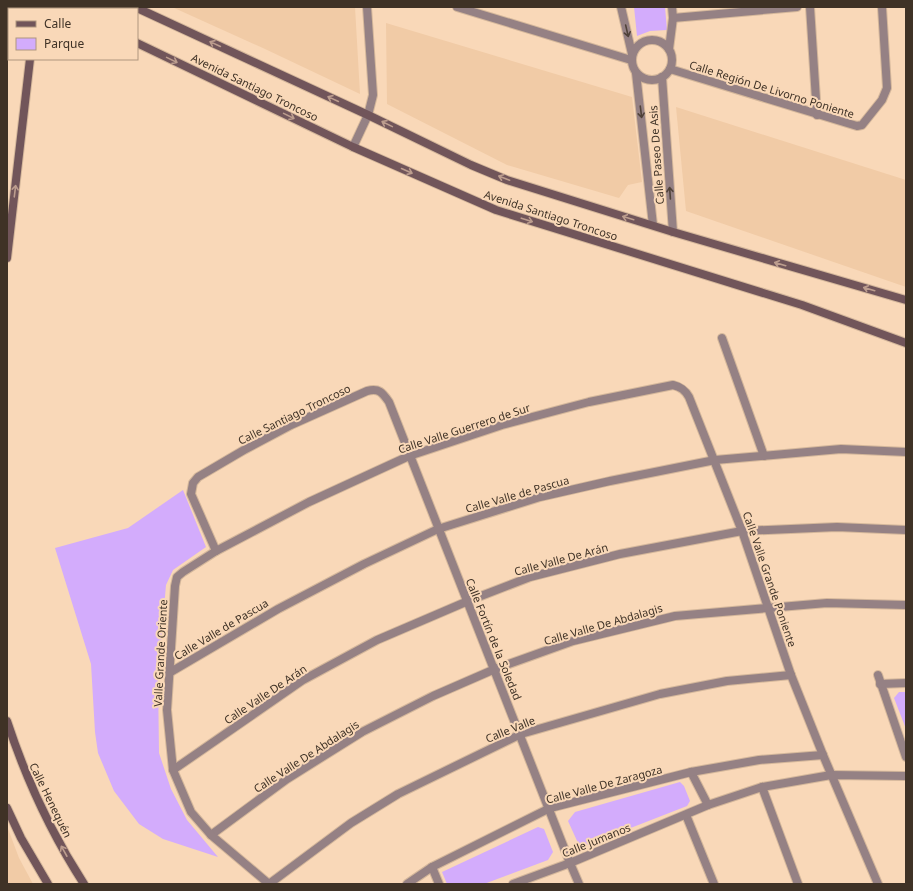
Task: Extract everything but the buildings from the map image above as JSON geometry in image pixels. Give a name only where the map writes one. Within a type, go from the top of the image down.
[{"type":"main road","points":[[7,20],[8,7]]},
{"type":"main road","name":"Avenida Santiago Troncoso","points":[[138,8],[368,115],[471,165],[507,180],[673,232],[906,300]]},
{"type":"main road","name":"Avenida Santiago Troncoso","points":[[138,43],[352,147],[496,210],[802,305],[906,343]]},
{"type":"main road","points":[[7,258],[30,60]]},
{"type":"main road","name":"Calle Henequén","points":[[7,721],[26,776],[45,817],[84,884]]},
{"type":"main road","points":[[7,808],[21,838],[48,884]]},
{"type":"street","points":[[352,147],[368,115],[373,95],[367,7]]},
{"type":"street","points":[[457,7],[632,57]]},
{"type":"street","points":[[621,7],[636,73],[640,77],[651,80],[662,77],[670,69],[672,59],[669,49],[673,18],[672,7]]},
{"type":"street","points":[[673,18],[797,7]]},
{"type":"street","points":[[810,7],[817,115]]},
{"type":"street","name":"Calle Región De Livorno Poniente","points":[[670,69],[817,115],[857,126],[862,125],[886,94],[887,88],[882,7]]},
{"type":"street","points":[[632,57],[640,44],[646,41],[659,41],[669,49]]},
{"type":"street","name":"Calle Paseo De Asis","points":[[636,73],[653,225]]},
{"type":"street","name":"Calle Paseo De Asis","points":[[662,77],[673,232]]},
{"type":"street","points":[[722,338],[764,456]]},
{"type":"street","name":"Calle Valle Guerrero de Sur","points":[[177,577],[216,551],[309,502],[409,456],[502,425],[589,402],[673,385],[686,390]]},
{"type":"street","name":"Calle Santiago Troncoso","points":[[216,551],[191,494],[198,477],[291,425],[367,391],[375,389],[382,392],[389,402]]},
{"type":"street","name":"Calle Valle Grande Poniente","points":[[686,390],[742,531],[770,607],[791,675],[831,775]]},
{"type":"street","name":"Calle Fortín de la Soledad","points":[[389,402],[579,884]]},
{"type":"street","name":"Calle Valle de Pascua","points":[[169,673],[278,609],[364,564],[438,529],[540,497],[715,460],[841,450],[906,452]]},
{"type":"street","name":"Calle Valle De Arán","points":[[173,770],[302,680],[377,640],[468,601],[530,577],[597,560],[742,531],[838,527],[906,530]]},
{"type":"street","name":"Valle Grande Oriente","points":[[177,577],[167,710],[173,770],[191,812],[211,835],[269,884]]},
{"type":"street","name":"Calle Valle De Abdalagis","points":[[211,835],[287,779],[362,732],[433,696],[495,670],[573,642],[675,616],[827,603],[906,605]]},
{"type":"street","name":"Calle Valle","points":[[269,884],[350,823],[398,794],[521,734],[660,694],[728,682],[791,675]]},
{"type":"street","points":[[878,675],[906,757]]},
{"type":"street","points":[[880,684],[906,683]]},
{"type":"street","name":"Calle Valle De Zaragoza","points":[[407,884],[432,867],[550,808],[691,772],[759,760],[823,755]]},
{"type":"street","points":[[691,772],[708,805]]},
{"type":"street","points":[[831,775],[878,884]]},
{"type":"street","name":"Calle Jumanos","points":[[513,884],[570,863],[708,805],[762,787],[831,775],[906,776]]},
{"type":"street","points":[[762,787],[798,884]]},
{"type":"street","points":[[686,815],[714,884]]},
{"type":"street","points":[[432,867],[439,884]]},
{"type":"shaded area","points":[[172,7],[355,7],[360,94],[265,49]]},
{"type":"shaded area","points":[[386,23],[632,97],[642,182],[628,185],[619,198],[507,165],[387,104]]},
{"type":"shaded area","points":[[676,107],[906,180],[906,287],[686,211]]},
{"type":"shaded area","points":[[7,826],[19,858],[33,884],[7,884]]},
{"type":"green space","points":[[634,7],[665,7],[667,30],[650,31],[637,36]]},
{"type":"green space","points":[[183,490],[206,547],[173,570],[166,585],[158,678],[159,753],[171,789],[187,820],[218,857],[163,839],[139,824],[114,791],[98,753],[95,732],[91,664],[55,548],[128,528]]},
{"type":"green space","points":[[899,692],[906,692],[906,729],[894,698]]},
{"type":"green space","points":[[680,782],[684,786],[690,801],[687,806],[587,845],[578,843],[568,821],[575,812]]},
{"type":"green space","points":[[538,827],[544,829],[553,852],[548,860],[484,884],[447,884],[442,872]]}]
